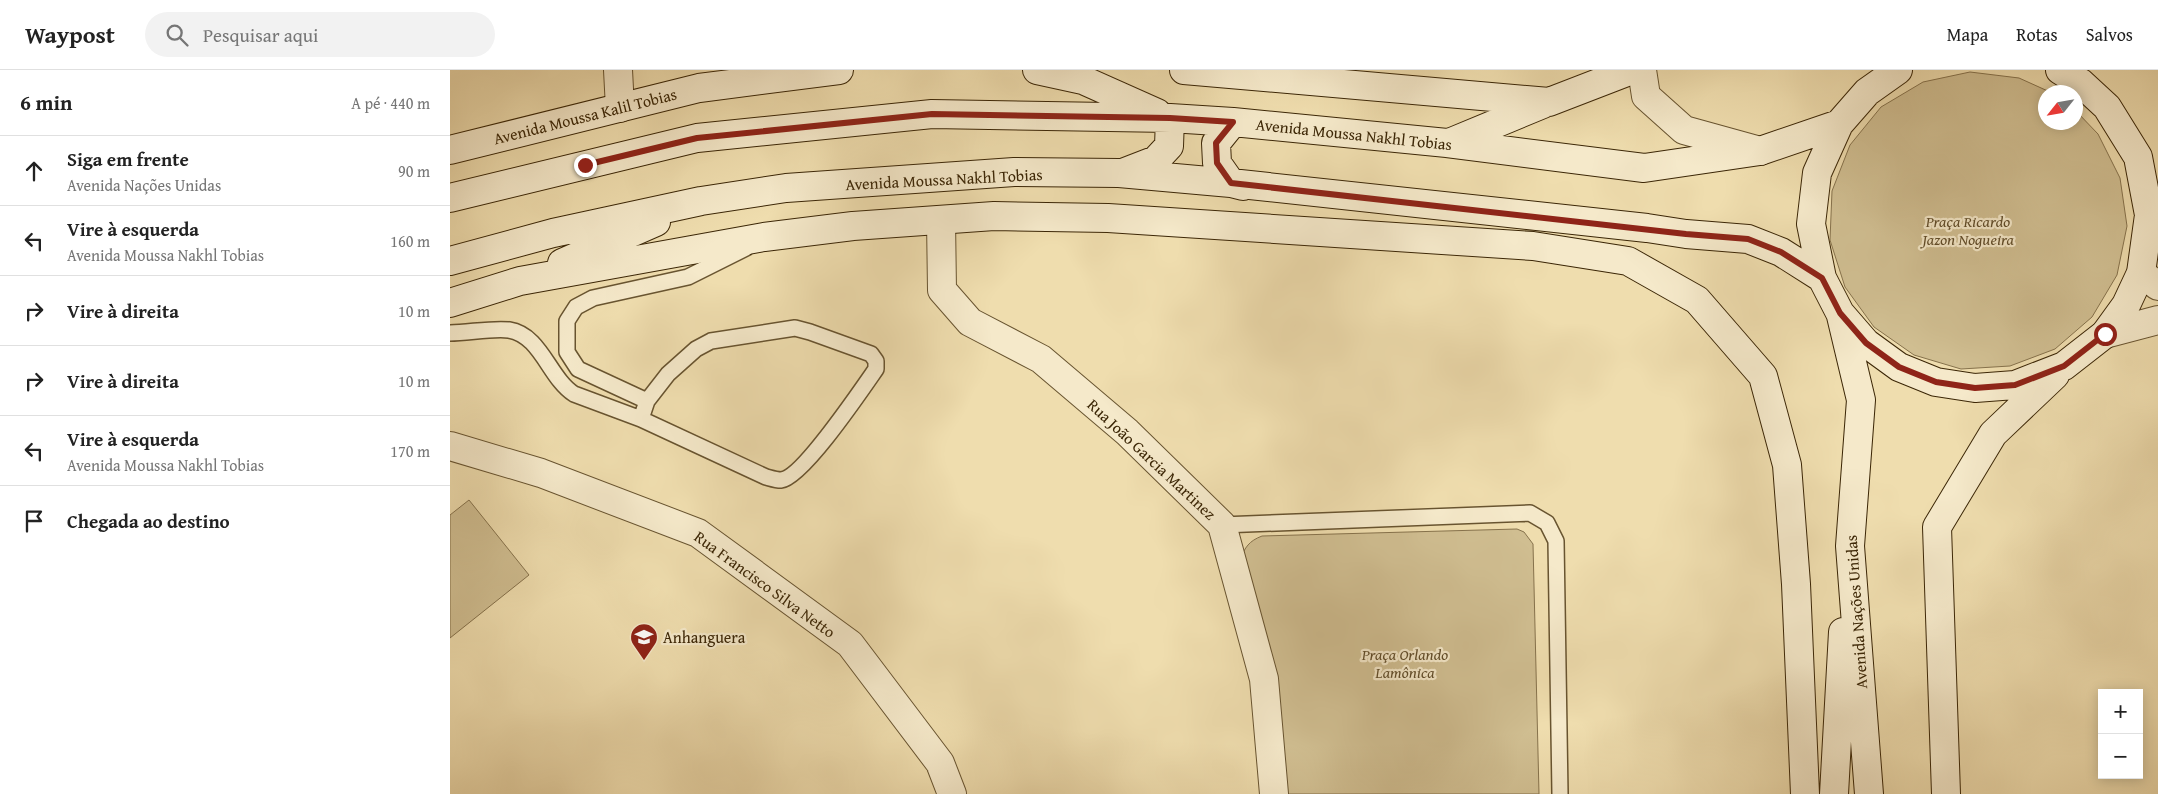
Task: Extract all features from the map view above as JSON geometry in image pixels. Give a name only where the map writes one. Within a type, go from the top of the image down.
[{"type":"main road","points":[[618,70],[620,108]]},
{"type":"main road","name":"Avenida Moussa Kalil Tobias","points":[[450,150],[699,88],[839,70]]},
{"type":"main road","points":[[1037,70],[1083,80],[1170,118],[1169,146],[1163,153],[1156,160],[1120,173]]},
{"type":"main road","points":[[1184,70],[1549,102]]},
{"type":"main road","points":[[1447,143],[1632,70]]},
{"type":"main road","points":[[1642,70],[1646,96],[1684,130],[1760,151]]},
{"type":"main road","name":"Avenida Nações Unidas","points":[[1869,794],[1850,546],[1861,400],[1840,313],[1822,278],[1811,224],[1817,173],[1839,124],[1866,92],[1898,70]]},
{"type":"main road","name":"Avenida Nações Unidas","points":[[2060,70],[2081,83],[2107,107]]},
{"type":"main road","name":"Avenida Nações Unidas","points":[[1946,793],[1937,527],[1994,434],[2064,366],[2105,334],[2126,305],[2149,280],[2149,215],[2138,157],[2107,107],[2092,70]]},
{"type":"main road","name":"Avenida Moussa Nakhl Tobias","points":[[450,198],[697,138],[932,114],[1170,118],[1233,122],[1447,143],[1644,168],[1760,151],[1839,124]]},
{"type":"main road","points":[[1233,122],[1216,143],[1217,163],[1231,183],[1344,213],[1419,240]]},
{"type":"main road","name":"Avenida Moussa Nakhl Tobias","points":[[450,261],[553,232],[701,200],[786,188],[1014,172],[1120,173],[1231,183],[1646,228],[1686,234],[1748,239],[1781,252],[1822,278]]},
{"type":"main road","points":[[450,303],[520,281],[611,242],[701,200]]},
{"type":"main road","points":[[520,281],[764,237],[853,226],[994,216],[1108,218],[1419,240],[1533,246],[1628,261],[1697,300],[1763,376],[1787,465],[1796,584],[1805,794]]},
{"type":"main road","name":"Rua João Garcia Martinez","points":[[941,220],[942,290],[970,322],[1041,359],[1127,432],[1222,525],[1264,679],[1274,794]]},
{"type":"main road","points":[[1533,246],[1646,228]]},
{"type":"main road","name":"Avenida Nações Unidas","points":[[1840,313],[1866,343],[1899,367],[1936,382],[1975,388],[2015,385],[2064,366]]},
{"type":"main road","points":[[2105,334],[2158,320]]},
{"type":"main road","name":"Rua Francisco Silva Netto","points":[[450,446],[541,473],[698,533],[850,644],[940,763],[952,794]]},
{"type":"main road","points":[[1834,794],[1837,706],[1850,546]]},
{"type":"lane","points":[[647,401],[578,369],[567,352],[567,321],[576,307],[593,298],[688,277],[705,270],[764,237]]},
{"type":"lane","points":[[450,333],[508,330],[521,335],[533,343],[566,389],[574,394],[641,418],[766,477],[782,480],[795,473],[818,447],[876,369],[876,361],[871,354],[795,328],[711,341],[696,349],[668,374],[647,401],[641,418]]},
{"type":"lane","points":[[1222,525],[1530,513],[1547,523],[1556,541],[1560,794]]},
{"type":"green space","name":"Praça Ricardo Jazon Nogueira","points":[[1970,72],[2019,78],[2038,87],[2038,130],[2083,130],[2083,118],[2098,134],[2120,178],[2127,226],[2117,275],[2092,317],[2055,349],[2010,366],[1961,369],[1914,355],[1874,327],[1845,287],[1830,240],[1832,191],[1850,145],[1881,107],[1923,82]]},
{"type":"green space","points":[[469,500],[529,575],[450,638],[450,515]]},
{"type":"green space","name":"Praça Orlando Lamônica","points":[[1517,529],[1524,532],[1533,544],[1539,794],[1280,794],[1240,560],[1248,545],[1262,536]]},
{"type":"place","name":"Anhanguera","points":[[644,661]]},
{"type":"route","points":[[585,165],[697,138],[932,114],[1170,118],[1233,122],[1216,143],[1217,163],[1231,183],[1646,228],[1686,234],[1748,239],[1781,252],[1822,278],[1840,313],[1866,343],[1899,367],[1936,382],[1975,388],[2015,385],[2064,366],[2105,334]]}]
